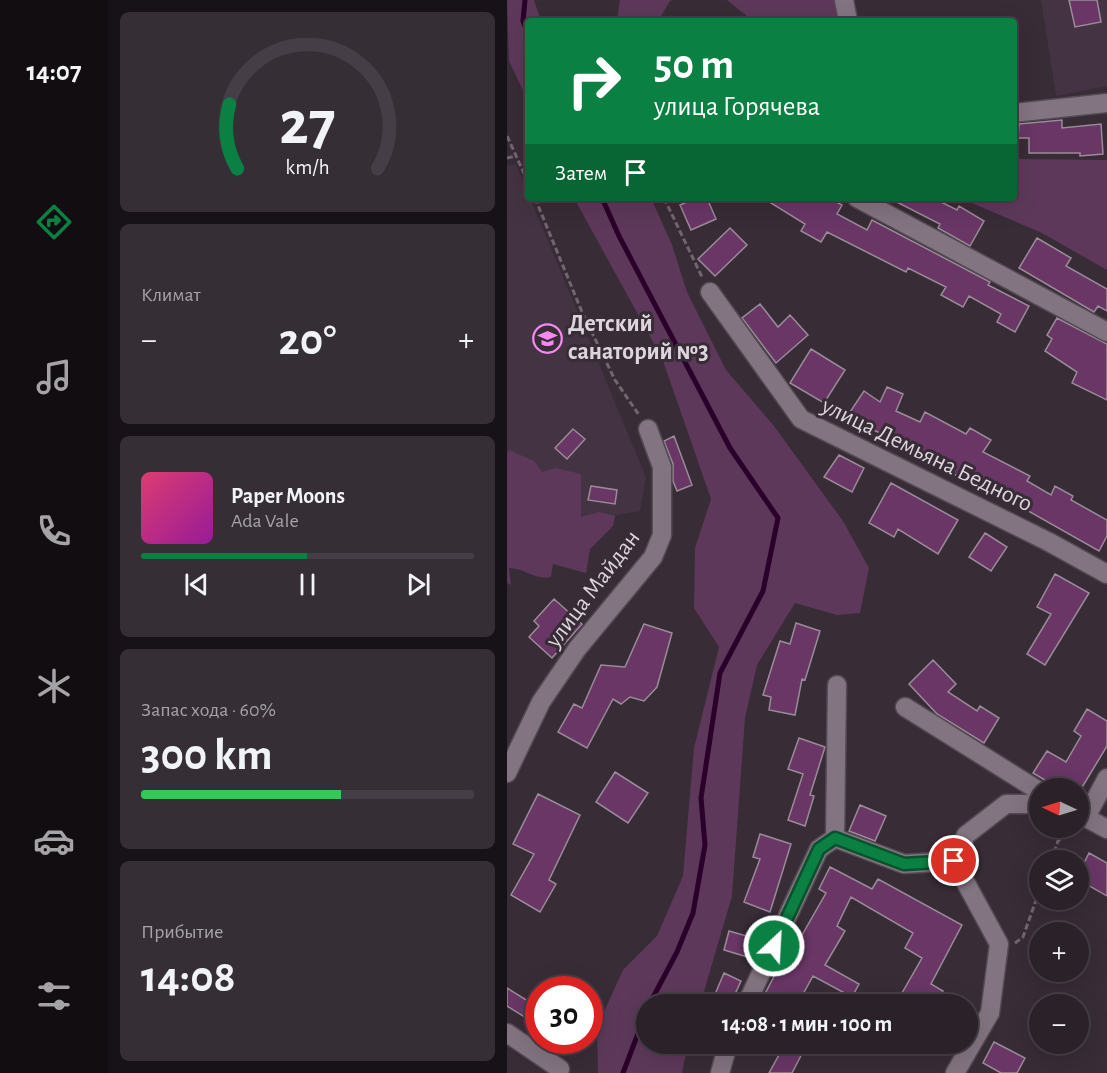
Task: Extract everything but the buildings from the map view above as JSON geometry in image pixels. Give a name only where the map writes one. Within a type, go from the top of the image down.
[{"type":"street","points":[[844,0],[847,18]]},
{"type":"street","points":[[1017,113],[1107,103]]},
{"type":"street","points":[[863,201],[1107,332]]},
{"type":"street","name":"улица Демьяна Бедного","points":[[709,292],[801,419],[1038,537],[1107,574]]},
{"type":"street","name":"улица Майдан","points":[[507,773],[541,702],[577,649],[653,557],[662,535],[662,466],[648,429]]},
{"type":"street","points":[[835,838],[837,686]]},
{"type":"street","points":[[905,707],[1029,786]]},
{"type":"street","points":[[1089,805],[1107,778]]},
{"type":"street","points":[[954,861],[966,835],[1006,804],[1029,804]]},
{"type":"street","points":[[1089,823],[1107,829]]},
{"type":"street","points":[[835,838],[904,864],[954,861]]},
{"type":"street","points":[[751,994],[819,849],[835,838]]},
{"type":"street","points":[[954,861],[999,944],[990,1013],[955,1073]]},
{"type":"street","points":[[507,1033],[560,1069]]},
{"type":"street","points":[[720,1073],[725,1054]]},
{"type":"path","points":[[507,136],[525,176]]},
{"type":"path","points":[[507,158],[516,156]]},
{"type":"path","points":[[536,201],[582,312],[615,380],[648,429]]},
{"type":"path","points":[[665,201],[709,292]]},
{"type":"path","points":[[997,954],[1023,937],[1033,910]]},
{"type":"shaded area","points":[[507,0],[534,0],[540,18],[525,18],[525,95],[509,61]]},
{"type":"shaded area","points":[[620,0],[673,0],[670,1],[660,18],[617,18]]},
{"type":"shaded area","points":[[727,0],[835,0],[837,18],[749,18]]},
{"type":"shaded area","points":[[1041,0],[1107,0],[1107,86],[1056,96]]},
{"type":"shaded area","points":[[1017,159],[1107,160],[1107,270],[1042,233],[967,201],[1017,201]]},
{"type":"shaded area","name":"Детский санаторий №3","points":[[516,164],[525,186],[525,201],[531,201],[646,477],[640,511],[507,535],[507,166]]},
{"type":"shaded area","points":[[576,201],[652,201],[672,245],[687,292],[726,370],[774,426],[843,521],[869,568],[860,613],[837,615],[795,603],[757,665],[745,718],[732,896],[703,994],[636,994],[636,1054],[686,1054],[682,1073],[598,1073],[598,1054],[603,1054],[603,1014],[623,970],[657,936],[683,876],[694,748],[719,647],[694,608],[695,548],[711,499],[662,358]]},
{"type":"shaded area","points":[[509,450],[534,461],[542,472],[556,468],[581,474],[581,517],[599,512],[615,516],[613,526],[590,549],[586,573],[553,564],[551,577],[546,578],[509,568],[511,585],[507,583],[507,454]]},
{"type":"waterway","points":[[525,0],[523,21],[525,26]]},
{"type":"waterway","points":[[603,201],[619,236],[730,448],[778,518],[763,591],[720,673],[701,798],[705,845],[693,913],[677,952],[655,994]]},
{"type":"waterway","points":[[623,1073],[636,1039]]},
{"type":"place","name":"Детский санаторий №3","points":[[547,338]]},
{"type":"route","points":[[774,946],[819,849],[835,838],[904,864],[954,861]]}]
